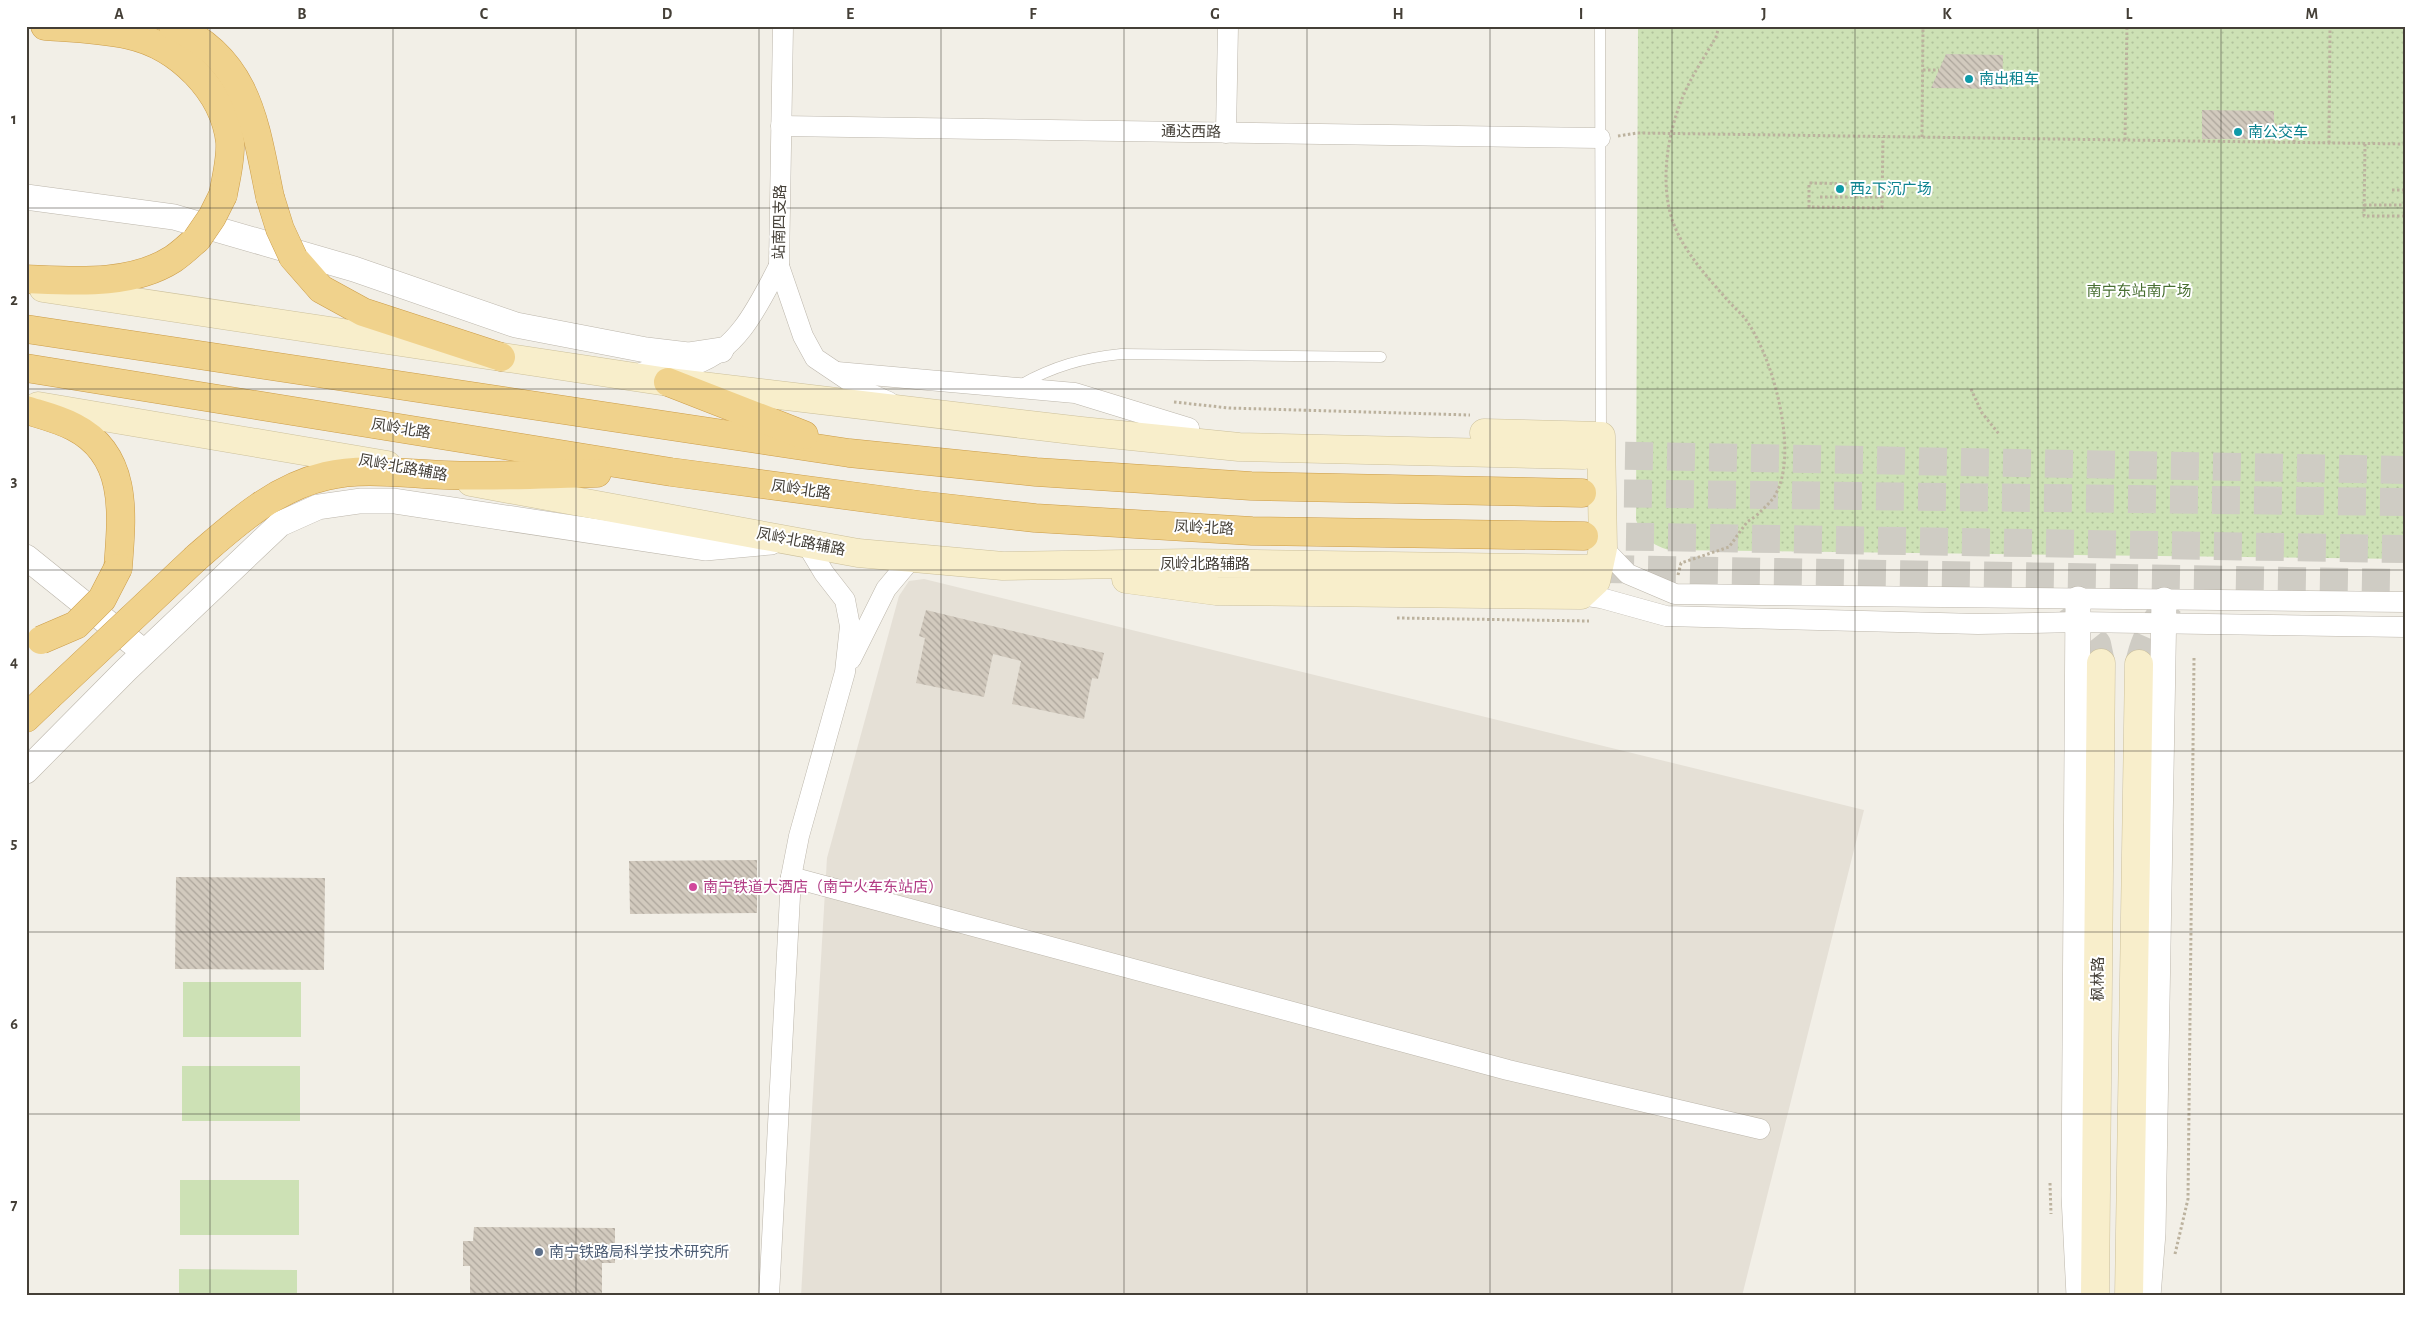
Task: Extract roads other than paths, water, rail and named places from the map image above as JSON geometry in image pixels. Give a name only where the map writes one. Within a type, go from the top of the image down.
[{"type":"highway","points":[[26,279],[73,281],[114,279],[142,272],[173,260],[197,239],[212,218],[222,195],[228,168],[230,143],[223,113],[210,89],[191,69],[164,48],[130,35],[84,28],[45,26]]},
{"type":"highway","points":[[174,26],[194,35],[220,56],[236,79],[251,112],[270,197],[280,229],[293,257],[321,288],[363,312],[501,357]]},
{"type":"highway","points":[[26,328],[849,453],[1036,472],[1251,486],[1582,493]]},
{"type":"highway","name":"凤岭北路","points":[[26,368],[671,472],[919,505],[1035,518],[1252,531],[1594,542]]},
{"type":"highway","points":[[668,382],[849,453]]},
{"type":"highway","points":[[26,410],[74,427],[103,448],[118,481],[122,524],[118,568],[102,600],[76,625],[34,641]]},
{"type":"highway","points":[[26,718],[196,558],[255,507],[290,490],[326,476],[362,471],[446,475],[671,472]]},
{"type":"main road","points":[[26,285],[668,382],[1081,431],[1239,447],[1592,445]]},
{"type":"main road","name":"凤岭北路辅路","points":[[26,404],[446,475],[480,484],[858,553],[1002,566],[1190,564],[1587,569]]},
{"type":"main road","points":[[1081,431],[1189,428],[1592,445]]},
{"type":"main road","points":[[1002,566],[1216,591],[1581,595],[1596,581],[1592,445]]},
{"type":"main road","name":"枫林路","points":[[2089,660],[2095,1296]]},
{"type":"main road","points":[[2129,1296],[2151,660]]},
{"type":"street","name":"站南四支路","points":[[783,26],[779,266],[804,336],[815,358],[864,391],[914,412]]},
{"type":"street","points":[[1226,133],[1228,26]]},
{"type":"street","name":"通达西路","points":[[781,126],[1600,138]]},
{"type":"street","points":[[26,197],[174,217],[354,270],[516,325],[646,350],[688,355],[721,350]]},
{"type":"street","points":[[605,373],[639,372],[696,364],[721,350],[739,333],[756,311],[779,266]]},
{"type":"street","points":[[836,372],[1074,394],[1189,428]]},
{"type":"street","points":[[26,770],[144,652],[280,524],[318,507],[360,501],[394,501],[705,548],[798,542],[845,600],[850,626],[845,672],[799,836],[791,876],[769,1296]]},
{"type":"street","points":[[1594,542],[1628,574],[1675,594],[2078,610],[2164,611],[2405,602]]},
{"type":"street","points":[[26,557],[144,652]]},
{"type":"street","points":[[845,672],[886,589],[912,558]]},
{"type":"street","points":[[1581,595],[1601,598],[1666,616],[1978,624],[2078,610]]},
{"type":"street","points":[[2078,610],[2089,660],[2075,1070],[2074,1196],[2079,1296]]},
{"type":"street","points":[[2164,611],[2405,626]]},
{"type":"street","points":[[2148,1296],[2153,1233],[2156,1073],[2151,660],[2164,611]]},
{"type":"street","points":[[791,876],[1508,1070],[1760,1130]]},
{"type":"lane","points":[[1592,445],[1600,138],[1600,26]]},
{"type":"lane","points":[[1014,389],[1043,372],[1085,358],[1121,354],[1381,357]]},
{"type":"tunnel","points":[[1583,455],[2405,470]]},
{"type":"tunnel","points":[[1582,493],[2405,502]]},
{"type":"tunnel","points":[[1584,536],[2405,549]]},
{"type":"tunnel","points":[[1606,569],[2405,583]]},
{"type":"tunnel","points":[[2139,664],[2150,631],[2171,602]]},
{"type":"tunnel","points":[[2067,606],[2097,644],[2101,663]]},
{"type":"place","name":"南出租车","points":[[1969,79]]},
{"type":"place","name":"南公交车","points":[[2238,132]]},
{"type":"place","name":"西2下沉广场","points":[[1840,189]]},
{"type":"place","name":"南宁铁道大酒店（南宁火车东站店）","points":[[693,887]]},
{"type":"place","name":"南宁铁路局科学技术研究所","points":[[539,1252]]},
{"type":"park label","name":"南宁东站南广场","points":[[2139,291]]}]
